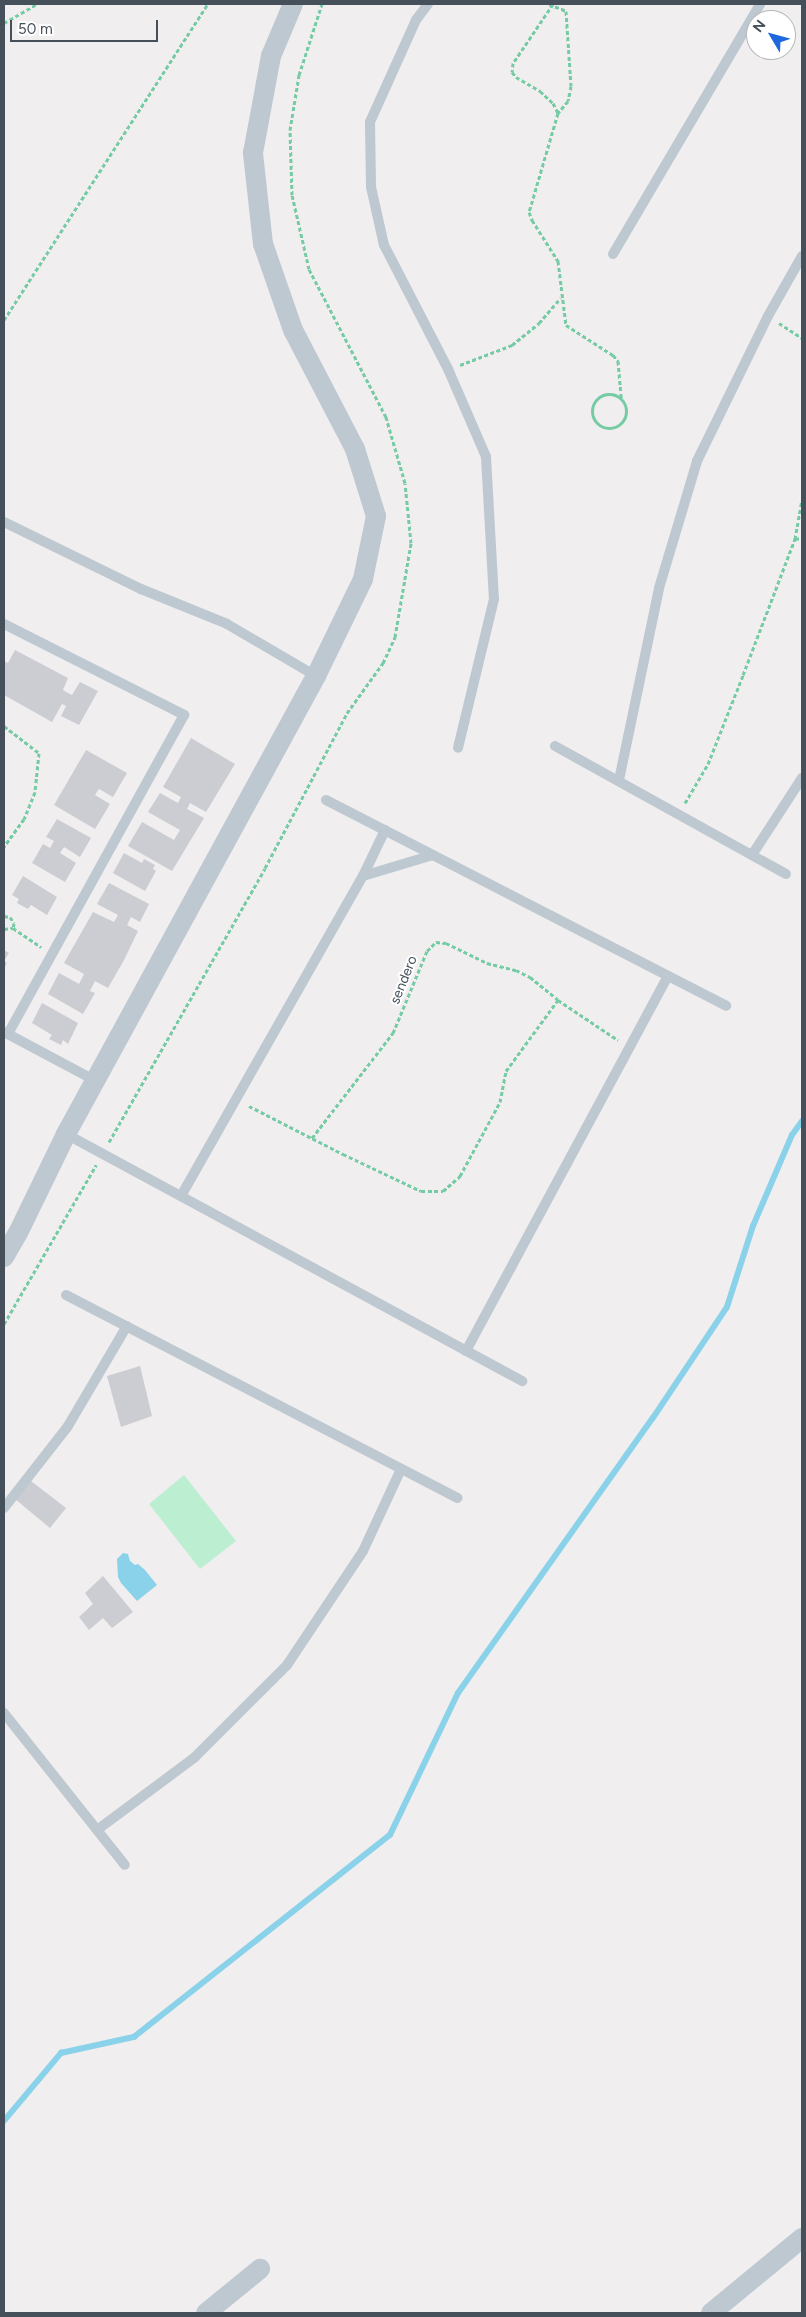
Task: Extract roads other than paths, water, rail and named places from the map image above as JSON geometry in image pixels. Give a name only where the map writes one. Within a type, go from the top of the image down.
[{"type":"street","points":[[4,1257],[18,1233],[66,1134],[316,676],[363,579],[376,516],[355,449],[293,330],[263,244],[252,153],[271,56],[293,4]]},
{"type":"street","points":[[711,2313],[802,2238]]},
{"type":"street","points":[[206,2313],[260,2269]]},
{"type":"lane","points":[[428,4],[416,20],[370,122],[371,187],[384,245],[448,369],[486,457],[494,599],[458,748]]},
{"type":"lane","points":[[613,254],[760,4]]},
{"type":"lane","points":[[619,780],[659,588],[697,461],[768,316],[802,256]]},
{"type":"lane","points":[[4,522],[142,589],[227,624],[316,676]]},
{"type":"lane","points":[[4,624],[184,715],[52,954],[6,1033],[96,1081]]},
{"type":"lane","points":[[555,746],[786,874]]},
{"type":"lane","points":[[752,855],[802,778]]},
{"type":"lane","points":[[326,800],[726,1006]]},
{"type":"lane","points":[[181,1196],[235,1098],[363,876],[385,830]]},
{"type":"lane","points":[[363,876],[434,855]]},
{"type":"lane","points":[[466,1350],[668,976]]},
{"type":"lane","points":[[66,1134],[522,1381]]},
{"type":"lane","points":[[66,1295],[458,1498]]},
{"type":"lane","points":[[4,1508],[68,1426],[127,1326]]},
{"type":"lane","points":[[97,1830],[194,1758],[287,1666],[363,1551],[401,1468]]},
{"type":"lane","points":[[4,1713],[125,1865]]},
{"type":"water","points":[[123,1553],[128,1554],[130,1561],[135,1565],[138,1564],[145,1570],[157,1585],[137,1601],[118,1577],[117,1559]]},
{"type":"waterway","points":[[4,2121],[61,2053],[134,2037],[390,1835],[458,1693],[653,1418],[727,1307],[753,1226],[792,1135],[802,1121]]}]
